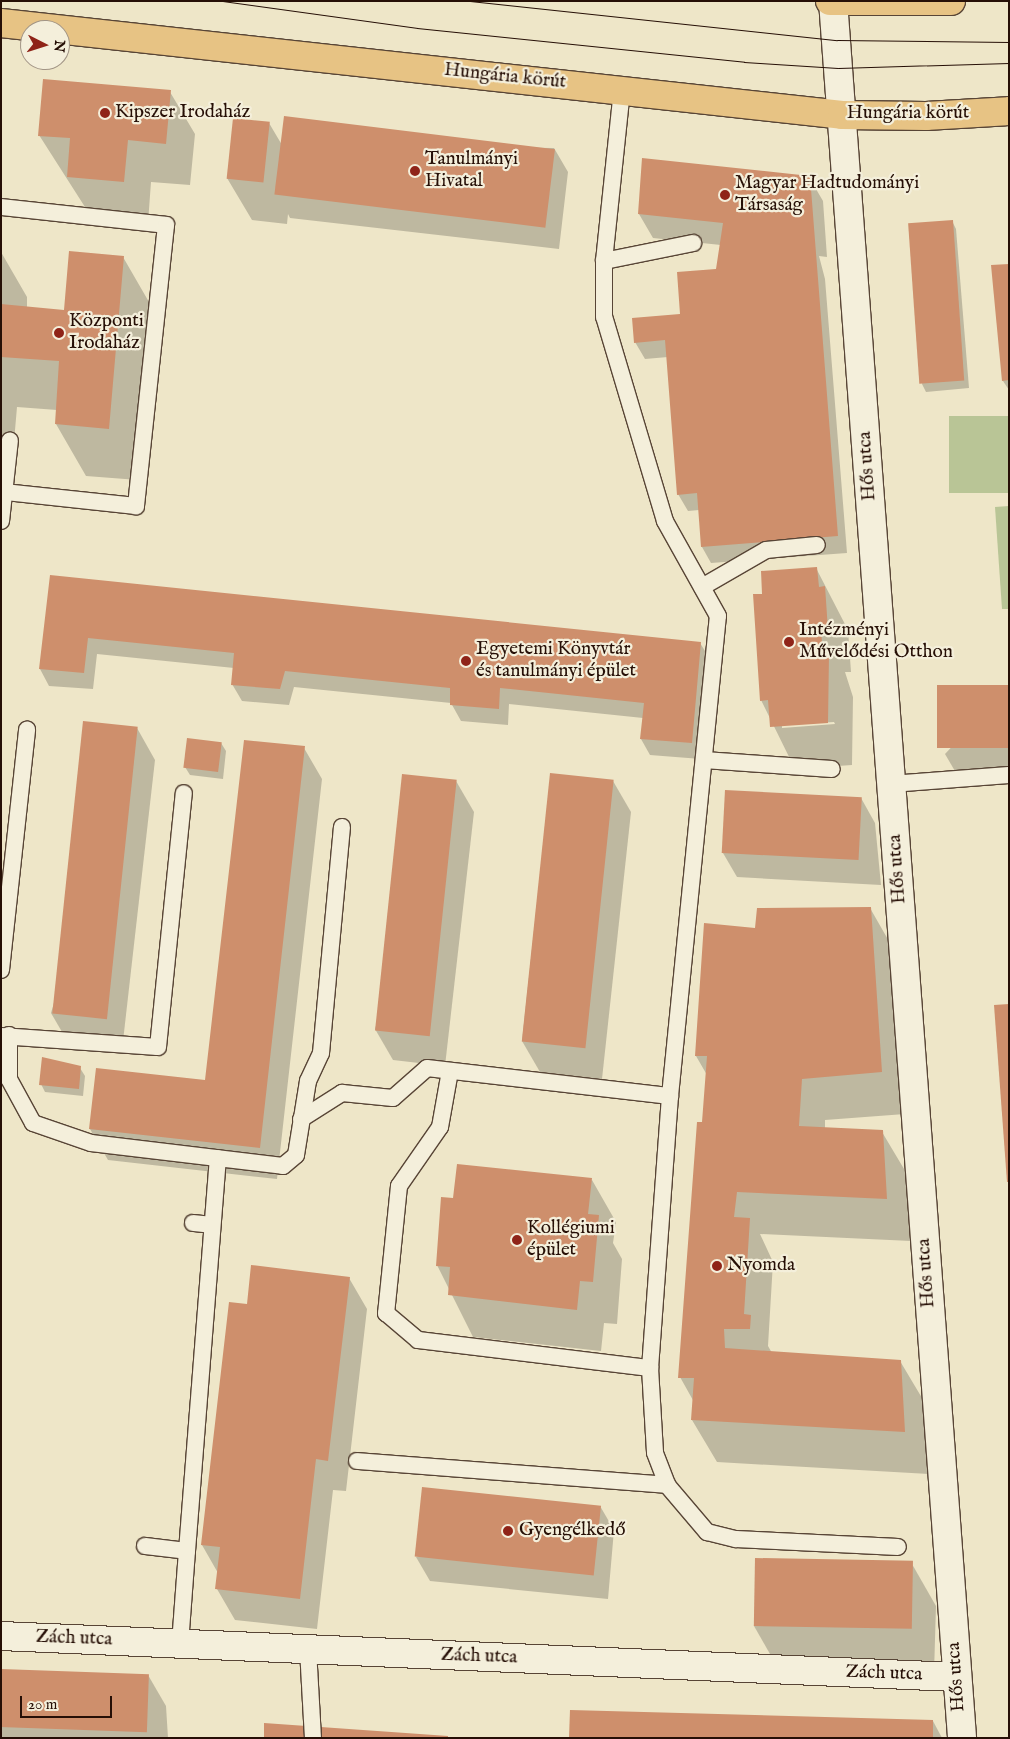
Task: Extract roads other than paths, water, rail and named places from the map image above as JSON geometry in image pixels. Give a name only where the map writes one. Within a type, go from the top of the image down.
[{"type":"main road","points":[[832,1],[951,1]]},
{"type":"main road","name":"Hungária körút","points":[[1,23],[842,115],[926,116],[1009,111]]},
{"type":"street","name":"Hős utca","points":[[832,1],[962,1738]]},
{"type":"street","name":"Zách utca","points":[[1,1636],[957,1677]]},
{"type":"lane","points":[[622,90],[604,261],[604,317],[626,403],[665,521],[718,616],[670,1096],[650,1368],[655,1453],[667,1485],[706,1532],[736,1539],[898,1547]]},
{"type":"lane","points":[[1,207],[166,225],[136,506],[4,492]]},
{"type":"lane","points":[[604,261],[693,243]]},
{"type":"lane","points":[[1,521],[10,440]]},
{"type":"lane","points":[[702,587],[766,550],[816,545]]},
{"type":"lane","points":[[1,970],[27,729]]},
{"type":"lane","points":[[704,760],[832,768]]},
{"type":"lane","points":[[891,784],[1009,775]]},
{"type":"lane","points":[[184,793],[158,1047],[5,1035],[10,1079],[34,1123],[91,1143],[283,1166],[296,1155],[308,1081],[321,1053],[342,827]]},
{"type":"lane","points":[[301,1118],[342,1093],[393,1098],[427,1068],[670,1096]]},
{"type":"lane","points":[[450,1071],[440,1127],[399,1186],[386,1313],[418,1340],[650,1368]]},
{"type":"lane","points":[[180,1644],[218,1158]]},
{"type":"lane","points":[[194,1223],[212,1225]]},
{"type":"lane","points":[[357,1461],[667,1485]]},
{"type":"lane","points":[[145,1546],[187,1551]]},
{"type":"lane","points":[[308,1649],[313,1738]]},
{"type":"tram line","points":[[223,1],[417,28],[744,62],[838,68],[1009,63]]},
{"type":"tram line","points":[[470,1],[837,40],[1009,42]]},
{"type":"place","name":"Kipszer Irodaház","points":[[105,113]]},
{"type":"place","name":"Tanulmányi Hivatal","points":[[415,171]]},
{"type":"place","name":"Magyar Hadtudományi Társaság","points":[[725,195]]},
{"type":"place","name":"Központi Irodaház","points":[[59,333]]},
{"type":"place","name":"Intézményi Művelődési Otthon","points":[[789,642]]},
{"type":"place","name":"Egyetemi Könyvtár és tanulmányi épület","points":[[466,661]]},
{"type":"place","name":"Kollégiumi épület","points":[[517,1240]]},
{"type":"place","name":"Nyomda","points":[[717,1266]]},
{"type":"place","name":"Gyengélkedő","points":[[508,1531]]}]
